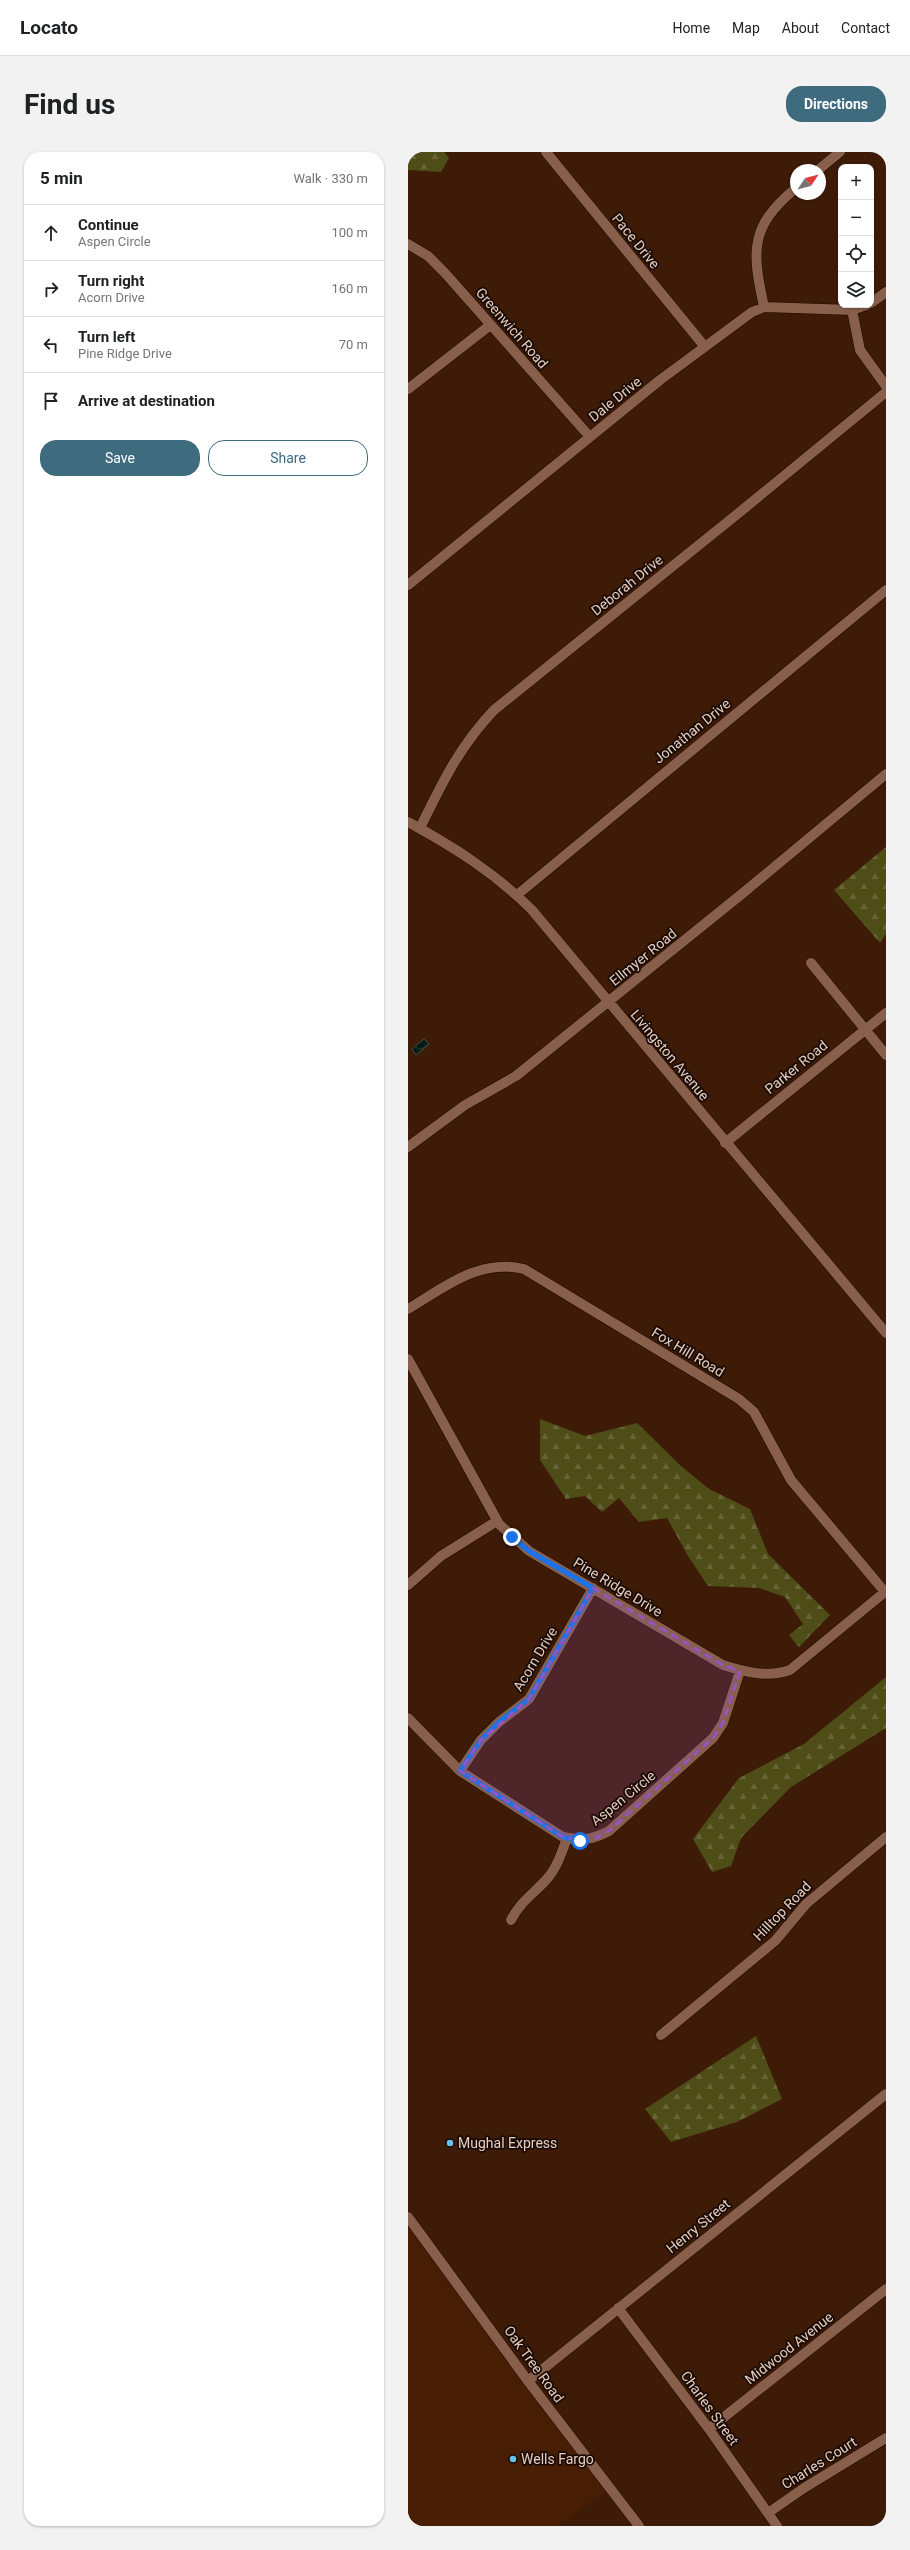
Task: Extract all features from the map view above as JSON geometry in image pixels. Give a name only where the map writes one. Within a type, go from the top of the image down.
[{"type":"street","name":"Pace Drive","points":[[546,152],[705,347]]},
{"type":"street","points":[[825,164],[840,152]]},
{"type":"street","points":[[764,307],[755,267],[755,248],[767,215],[790,194]]},
{"type":"street","name":"Greenwich Road","points":[[408,244],[428,256],[439,267],[489,326],[590,437]]},
{"type":"street","points":[[874,301],[886,292]]},
{"type":"street","name":"Dale Drive","points":[[408,585],[590,437],[752,312],[764,307],[852,310],[858,308]]},
{"type":"street","points":[[852,310],[860,350],[886,386]]},
{"type":"street","points":[[408,389],[489,326]]},
{"type":"street","name":"Deborah Drive","points":[[420,828],[451,764],[476,728],[494,710],[886,392]]},
{"type":"street","name":"Jonathan Drive","points":[[517,895],[886,590]]},
{"type":"street","name":"Ellmyer Road","points":[[408,1147],[465,1105],[516,1076],[608,1003],[886,774]]},
{"type":"street","name":"Livingston Avenue","points":[[408,822],[476,862],[517,895],[886,1333]]},
{"type":"street","points":[[811,963],[886,1055]]},
{"type":"street","name":"Parker Road","points":[[725,1143],[865,1029],[886,1014]]},
{"type":"street","name":"Fox Hill Road","points":[[408,1309],[477,1271],[492,1266],[508,1265],[524,1269],[739,1399],[754,1412],[791,1480],[886,1591]]},
{"type":"street","name":"Pine Ridge Drive","points":[[408,1359],[497,1521],[512,1537],[529,1551],[723,1665],[740,1671],[779,1674],[790,1670],[886,1591]]},
{"type":"street","points":[[408,1585],[441,1556],[497,1521]]},
{"type":"street","name":"Acorn Drive","points":[[460,1771],[481,1740],[499,1722],[529,1699],[593,1588]]},
{"type":"street","name":"Aspen Circle","points":[[408,1718],[460,1771],[567,1838],[580,1841],[596,1838],[609,1831],[713,1738],[723,1723],[740,1671]]},
{"type":"street","name":"Hilltop Road","points":[[660,2035],[775,1941],[806,1904],[886,1837]]},
{"type":"street","points":[[511,1920],[517,1908],[546,1880],[556,1865],[567,1838]]},
{"type":"street","name":"Henry Street","points":[[528,2381],[886,2094]]},
{"type":"street","name":"Oak Tree Road","points":[[408,2217],[528,2381],[639,2526]]},
{"type":"street","name":"Midwood Avenue","points":[[709,2429],[886,2289]]},
{"type":"street","name":"Charles Street","points":[[618,2308],[709,2429],[777,2526]]},
{"type":"street","name":"Charles Court","points":[[768,2513],[804,2488],[886,2438]]},
{"type":"highlighted area","points":[[593,1588],[723,1665],[740,1671],[723,1723],[713,1738],[609,1831],[596,1838],[580,1841],[563,1837],[460,1771],[481,1740],[529,1699]]},
{"type":"shaded area","points":[[408,2217],[610,2488],[558,2526],[408,2526]]},
{"type":"green space","points":[[408,152],[444,152],[449,158],[441,172],[408,170]]},
{"type":"green space","points":[[886,847],[886,934],[880,943],[834,890]]},
{"type":"green space","points":[[540,1419],[585,1436],[637,1423],[681,1466],[709,1489],[750,1509],[768,1554],[830,1615],[799,1647],[789,1635],[803,1624],[785,1597],[759,1588],[708,1586],[688,1556],[667,1518],[639,1522],[619,1498],[602,1512],[585,1496],[566,1499],[540,1460]]},
{"type":"green space","points":[[886,1677],[886,1728],[791,1787],[741,1838],[731,1866],[712,1872],[693,1839],[739,1778],[804,1744]]},
{"type":"green space","points":[[756,2036],[782,2099],[737,2122],[671,2142],[645,2109]]},
{"type":"water","points":[[424,1039],[429,1044],[416,1055],[412,1049]]},
{"type":"place","name":"Mughal Express","points":[[450,2143]]},
{"type":"place","name":"Wells Fargo","points":[[513,2459]]},
{"type":"route","points":[[512,1537],[529,1551],[593,1588],[529,1699],[499,1722],[481,1740],[460,1771],[563,1837],[580,1841]]}]
